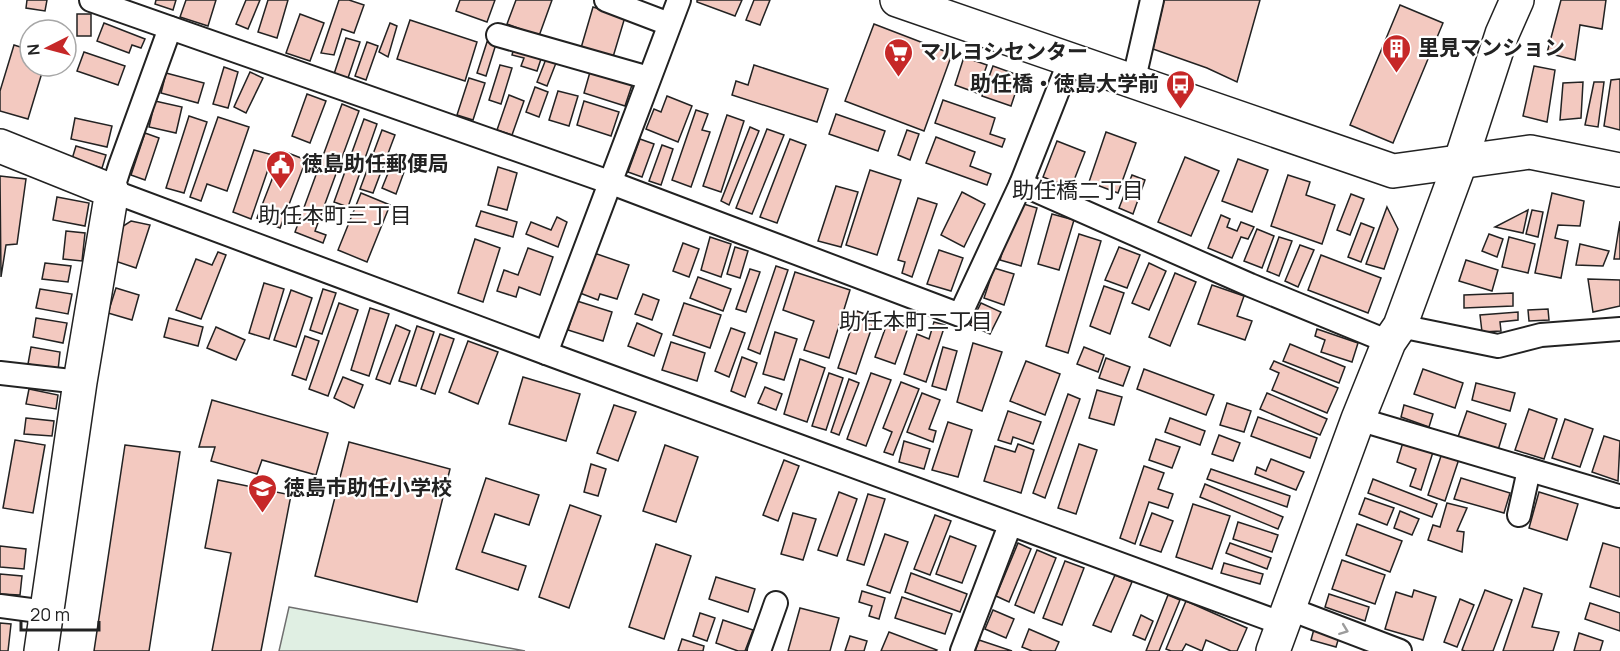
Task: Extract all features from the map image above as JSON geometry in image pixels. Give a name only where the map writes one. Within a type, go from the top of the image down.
[{"type":"street","points":[[91,0],[116,4],[170,28],[609,182],[960,315],[1021,184],[1070,60]]},
{"type":"street","points":[[606,0],[669,24]]},
{"type":"street","points":[[546,353],[679,0]]},
{"type":"street","points":[[897,0],[1393,171],[1530,152],[1620,170]]},
{"type":"street","points":[[1133,82],[1152,0]]},
{"type":"street","points":[[1282,628],[1358,419],[1394,334],[1460,163],[1502,34],[1517,0]]},
{"type":"street","points":[[41,651],[80,382],[112,191],[170,28]]},
{"type":"street","points":[[498,34],[649,78]]},
{"type":"street","points":[[0,146],[112,191],[1282,628],[1401,651]]},
{"type":"street","points":[[1021,184],[1250,285],[1394,334],[1498,346],[1540,335],[1620,329]]},
{"type":"street","points":[[0,373],[80,382]]},
{"type":"street","points":[[1358,419],[1618,496]]},
{"type":"street","points":[[1518,515],[1529,470]]},
{"type":"street","points":[[962,651],[1010,525]]},
{"type":"street","points":[[759,651],[776,603]]},
{"type":"street","points":[[0,606],[46,612]]},
{"type":"green space","points":[[289,607],[525,651],[279,651]]},
{"type":"building","points":[[27,0],[47,0],[45,11],[26,8]]},
{"type":"building","points":[[156,0],[176,0],[173,10],[155,4]]},
{"type":"building","points":[[186,0],[216,0],[208,26],[180,17]]},
{"type":"building","points":[[246,0],[260,0],[248,29],[236,24]]},
{"type":"building","points":[[268,0],[288,0],[277,38],[258,32]]},
{"type":"building","points":[[339,0],[349,0],[364,5],[354,33],[342,29],[334,55],[321,53]]},
{"type":"building","points":[[460,0],[495,0],[487,22],[456,11]]},
{"type":"building","points":[[516,0],[552,0],[539,36],[507,24]]},
{"type":"building","points":[[697,0],[742,0],[735,16],[697,2]]},
{"type":"building","points":[[754,0],[770,0],[760,25],[746,20]]},
{"type":"building","points":[[1164,0],[1260,0],[1237,82],[1207,68],[1153,49]]},
{"type":"building","points":[[1561,0],[1606,0],[1602,29],[1580,25],[1575,60],[1547,53]]},
{"type":"building","name":"里見マンション","points":[[1400,5],[1443,23],[1393,143],[1350,125]]},
{"type":"building","points":[[593,7],[625,17],[613,57],[581,48]]},
{"type":"building","points":[[77,14],[91,14],[91,36],[78,36]]},
{"type":"building","points":[[300,14],[324,23],[310,61],[286,53]]},
{"type":"building","points":[[410,20],[477,42],[465,81],[397,59]]},
{"type":"building","points":[[104,23],[145,39],[141,48],[132,45],[129,53],[97,41]]},
{"type":"building","points":[[390,23],[397,26],[388,57],[379,52]]},
{"type":"building","name":"マルヨシセンター","points":[[874,24],[952,54],[924,131],[845,101]]},
{"type":"building","points":[[346,38],[360,42],[348,78],[334,74]]},
{"type":"building","points":[[367,42],[378,46],[366,80],[355,76]]},
{"type":"building","points":[[487,42],[496,44],[486,76],[477,73]]},
{"type":"building","points":[[14,45],[18,46],[18,78],[40,78],[28,119],[0,111],[0,91]]},
{"type":"building","points":[[514,48],[542,56],[537,71],[521,66],[524,58],[512,55]]},
{"type":"building","points":[[84,52],[125,66],[118,85],[78,71]]},
{"type":"building","points":[[964,57],[987,65],[977,93],[955,85]]},
{"type":"building","points":[[546,59],[556,63],[547,86],[537,82]]},
{"type":"building","points":[[500,65],[512,68],[501,104],[489,100]]},
{"type":"building","points":[[754,65],[828,89],[817,122],[732,95],[736,81],[748,85]]},
{"type":"building","points":[[993,66],[1021,76],[1011,106],[982,96]]},
{"type":"building","points":[[1534,66],[1555,70],[1547,122],[1523,116]]},
{"type":"building","points":[[224,67],[238,72],[228,108],[213,104]]},
{"type":"building","points":[[250,72],[263,78],[246,113],[234,107]]},
{"type":"building","points":[[590,72],[632,85],[625,106],[584,93]]},
{"type":"building","points":[[166,73],[204,83],[198,103],[161,93]]},
{"type":"building","points":[[469,78],[485,83],[473,120],[457,115]]},
{"type":"building","points":[[1620,79],[1620,130],[1604,126],[1611,80]]},
{"type":"building","points":[[1583,82],[1581,118],[1560,120],[1563,83]]},
{"type":"building","points":[[1594,82],[1604,82],[1598,127],[1585,125]]},
{"type":"building","points":[[535,87],[548,92],[539,117],[526,112]]},
{"type":"building","points":[[558,91],[578,96],[569,126],[549,120]]},
{"type":"building","points":[[307,94],[326,101],[310,143],[292,136]]},
{"type":"building","points":[[509,95],[524,101],[512,135],[497,130]]},
{"type":"building","points":[[667,96],[692,106],[678,142],[646,129],[654,109],[661,112]]},
{"type":"building","points":[[943,100],[995,118],[990,134],[1005,139],[1002,147],[935,123]]},
{"type":"building","points":[[155,101],[182,107],[176,133],[149,127]]},
{"type":"building","points":[[584,101],[619,112],[611,136],[577,125]]},
{"type":"building","points":[[342,104],[359,111],[315,231],[326,235],[323,243],[295,232]]},
{"type":"building","points":[[696,110],[708,114],[702,130],[710,132],[691,187],[672,180]]},
{"type":"building","points":[[836,114],[885,131],[878,151],[829,134]]},
{"type":"building","points":[[727,115],[744,121],[721,192],[703,186]]},
{"type":"building","points":[[189,116],[207,122],[184,193],[166,188]]},
{"type":"building","points":[[218,117],[249,127],[227,191],[207,184],[201,201],[190,197]]},
{"type":"building","points":[[75,118],[112,126],[107,147],[71,139]]},
{"type":"building","points":[[364,119],[377,124],[348,207],[334,202]]},
{"type":"building","points":[[750,127],[759,131],[729,205],[721,201]]},
{"type":"building","points":[[767,129],[784,135],[752,214],[736,208]]},
{"type":"building","points":[[382,130],[395,135],[373,193],[360,189]]},
{"type":"building","points":[[907,130],[919,134],[910,160],[898,155]]},
{"type":"building","points":[[1106,132],[1136,143],[1118,193],[1089,182]]},
{"type":"building","points":[[145,133],[159,138],[145,180],[131,175]]},
{"type":"building","points":[[936,137],[975,152],[970,166],[991,174],[987,185],[926,163]]},
{"type":"building","points":[[640,139],[654,144],[642,177],[628,172]]},
{"type":"building","points":[[790,139],[806,145],[777,223],[760,217]]},
{"type":"building","points":[[1057,141],[1085,152],[1071,188],[1043,177]]},
{"type":"building","points":[[662,145],[673,149],[661,185],[649,181]]},
{"type":"building","points":[[76,146],[106,155],[102,168],[72,159]]},
{"type":"building","points":[[254,150],[273,155],[251,219],[233,212]]},
{"type":"building","name":"徳島助任郵便局","points":[[283,151],[306,160],[280,228],[257,218]]},
{"type":"building","points":[[395,156],[408,161],[396,194],[382,188]]},
{"type":"building","points":[[1185,157],[1219,171],[1191,236],[1158,222]]},
{"type":"building","points":[[1238,159],[1268,170],[1252,212],[1222,201]]},
{"type":"building","points":[[498,167],[517,173],[507,210],[488,205]]},
{"type":"building","points":[[870,170],[901,180],[877,255],[846,245]]},
{"type":"building","points":[[1132,175],[1145,180],[1133,214],[1119,208]]},
{"type":"building","points":[[1288,175],[1310,182],[1306,195],[1335,205],[1322,244],[1271,226]]},
{"type":"building","points":[[0,176],[26,179],[17,244],[6,245],[1,277]]},
{"type":"building","points":[[836,186],[858,192],[841,247],[818,241]]},
{"type":"building","points":[[962,192],[985,204],[964,247],[941,235]]},
{"type":"building","points":[[361,193],[390,205],[367,262],[338,250]]},
{"type":"building","points":[[1552,193],[1584,201],[1580,226],[1558,225],[1555,238],[1568,241],[1561,278],[1535,273]]},
{"type":"building","points":[[1351,194],[1364,199],[1350,235],[1337,230]]},
{"type":"building","points":[[57,197],[89,203],[85,226],[53,220]]},
{"type":"building","points":[[918,198],[937,204],[912,277],[902,273],[905,262],[898,260]]},
{"type":"building","points":[[1017,202],[1037,208],[1021,266],[1000,260]]},
{"type":"building","points":[[1387,207],[1398,229],[1384,269],[1366,264]]},
{"type":"building","points":[[1528,210],[1523,233],[1495,227]]},
{"type":"building","points":[[1532,210],[1543,212],[1538,237],[1526,234]]},
{"type":"building","points":[[481,211],[517,222],[513,237],[476,226]]},
{"type":"building","points":[[1052,214],[1074,220],[1059,270],[1038,264]]},
{"type":"building","points":[[1221,215],[1230,219],[1227,227],[1237,231],[1241,222],[1254,227],[1248,239],[1241,237],[1232,258],[1208,248]]},
{"type":"building","points":[[557,217],[567,222],[558,247],[526,234],[531,222],[551,230]]},
{"type":"building","points":[[131,221],[150,225],[136,268],[115,261],[117,230]]},
{"type":"building","points":[[1620,221],[1620,259],[1614,259]]},
{"type":"building","points":[[1361,223],[1374,228],[1361,262],[1348,257]]},
{"type":"building","points":[[1257,229],[1274,236],[1262,268],[1244,261]]},
{"type":"building","points":[[66,231],[85,233],[82,261],[63,259]]},
{"type":"building","points":[[1079,234],[1101,241],[1068,353],[1046,346]]},
{"type":"building","points":[[1489,234],[1503,239],[1497,257],[1482,251]]},
{"type":"building","points":[[710,237],[731,244],[721,277],[701,270]]},
{"type":"building","points":[[1279,237],[1292,241],[1279,276],[1267,271]]},
{"type":"building","points":[[1509,237],[1535,244],[1528,273],[1502,267]]},
{"type":"building","points":[[475,239],[500,248],[483,302],[458,293]]},
{"type":"building","points":[[683,243],[699,249],[689,277],[673,271]]},
{"type":"building","points":[[1580,244],[1609,251],[1603,266],[1576,265]]},
{"type":"building","points":[[1300,245],[1314,250],[1298,287],[1285,281]]},
{"type":"building","points":[[735,247],[748,251],[740,278],[727,274]]},
{"type":"building","points":[[1119,247],[1140,255],[1127,288],[1105,280]]},
{"type":"building","points":[[528,248],[553,257],[540,295],[519,287],[516,297],[497,291],[504,270],[518,275]]},
{"type":"building","points":[[939,250],[963,258],[951,291],[927,284]]},
{"type":"building","points":[[218,252],[226,255],[201,319],[176,310],[196,259],[212,265]]},
{"type":"building","points":[[594,253],[629,265],[617,299],[600,294],[598,300],[580,293]]},
{"type":"building","points":[[1321,255],[1381,278],[1368,313],[1308,290]]},
{"type":"building","points":[[1466,260],[1498,270],[1492,291],[1459,281]]},
{"type":"building","points":[[45,263],[71,266],[68,282],[42,279]]},
{"type":"building","points":[[1149,263],[1166,271],[1149,310],[1132,303]]},
{"type":"building","points":[[776,266],[788,270],[760,354],[748,349]]},
{"type":"building","points":[[994,268],[1014,274],[1004,305],[984,298]]},
{"type":"building","points":[[750,269],[760,272],[746,312],[736,309]]},
{"type":"building","points":[[795,272],[850,290],[829,358],[804,350],[814,321],[783,310]]},
{"type":"building","points":[[1175,273],[1196,282],[1170,346],[1149,337]]},
{"type":"building","points":[[698,277],[731,289],[723,311],[690,298]]},
{"type":"building","points":[[1588,279],[1620,280],[1620,306],[1593,312]]},
{"type":"building","points":[[264,283],[284,289],[269,339],[249,333]]},
{"type":"building","points":[[1212,285],[1244,296],[1237,316],[1252,321],[1245,340],[1198,324]]},
{"type":"building","points":[[1104,286],[1124,293],[1110,334],[1090,326]]},
{"type":"building","points":[[116,288],[139,295],[132,320],[108,313]]},
{"type":"building","points":[[40,289],[72,294],[68,314],[36,308]]},
{"type":"building","points":[[323,289],[336,293],[322,334],[310,330]]},
{"type":"building","points":[[291,290],[312,298],[296,347],[274,340]]},
{"type":"building","points":[[1513,293],[1513,306],[1464,308],[1464,295]]},
{"type":"building","points":[[643,294],[659,300],[652,320],[635,314]]},
{"type":"building","points":[[577,301],[612,312],[603,341],[568,330]]},
{"type":"building","points":[[339,303],[358,310],[328,396],[309,389]]},
{"type":"building","points":[[684,303],[721,315],[710,348],[673,335]]},
{"type":"building","points":[[981,303],[1001,312],[990,334],[970,325]]},
{"type":"building","points":[[370,308],[389,314],[369,376],[351,370]]},
{"type":"building","points":[[1548,309],[1549,320],[1529,321],[1528,310]]},
{"type":"building","points":[[857,311],[875,318],[856,374],[838,368]]},
{"type":"building","points":[[1518,312],[1518,320],[1500,322],[1501,331],[1482,332],[1480,315]]},
{"type":"building","points":[[36,318],[67,323],[63,343],[33,337]]},
{"type":"building","points":[[169,318],[203,327],[198,346],[164,337]]},
{"type":"building","points":[[889,318],[909,325],[895,364],[875,357]]},
{"type":"building","points":[[934,322],[945,325],[926,382],[904,374],[917,334],[929,339]]},
{"type":"building","points":[[637,323],[662,334],[654,356],[628,346]]},
{"type":"building","points":[[396,325],[410,331],[390,384],[376,379]]},
{"type":"building","points":[[417,326],[434,332],[416,386],[399,381]]},
{"type":"building","points":[[216,327],[245,340],[236,360],[207,348]]},
{"type":"building","points":[[731,328],[745,333],[729,377],[715,371]]},
{"type":"building","points":[[1317,329],[1358,343],[1352,362],[1321,352],[1325,340],[1315,336]]},
{"type":"building","points":[[775,332],[797,339],[784,380],[763,374]]},
{"type":"building","points":[[440,334],[454,339],[435,394],[421,389]]},
{"type":"building","points":[[305,336],[319,341],[306,380],[292,375]]},
{"type":"building","points":[[468,341],[498,352],[478,404],[449,392]]},
{"type":"building","points":[[671,342],[705,353],[697,381],[662,370]]},
{"type":"building","points":[[973,343],[1002,352],[982,411],[957,402]]},
{"type":"building","points":[[1290,344],[1345,367],[1339,383],[1283,361]]},
{"type":"building","points":[[31,347],[60,352],[58,370],[28,364]]},
{"type":"building","points":[[943,347],[957,351],[946,390],[932,386]]},
{"type":"building","points":[[1084,347],[1104,355],[1098,372],[1077,364]]},
{"type":"building","points":[[742,357],[757,363],[745,397],[731,391]]},
{"type":"building","points":[[1106,358],[1130,367],[1123,386],[1099,378]]},
{"type":"building","points":[[800,359],[825,368],[807,422],[784,414]]},
{"type":"building","points":[[1026,361],[1060,374],[1045,415],[1010,401]]},
{"type":"building","points":[[1274,361],[1338,388],[1327,413],[1272,390],[1279,373],[1270,369]]},
{"type":"building","points":[[1144,369],[1214,395],[1206,415],[1137,389]]},
{"type":"building","points":[[1423,369],[1463,383],[1455,408],[1414,394]]},
{"type":"building","points":[[829,373],[843,378],[826,430],[812,426]]},
{"type":"building","points":[[871,373],[891,380],[866,446],[847,439]]},
{"type":"building","points":[[343,377],[363,385],[354,408],[334,398]]},
{"type":"building","points":[[523,377],[580,394],[566,441],[509,424]]},
{"type":"building","points":[[849,379],[859,383],[839,435],[831,432]]},
{"type":"building","points":[[901,382],[919,389],[893,455],[884,452],[892,432],[883,428]]},
{"type":"building","points":[[1476,383],[1515,393],[1510,411],[1472,400]]},
{"type":"building","points":[[765,387],[782,394],[776,410],[758,403]]},
{"type":"building","points":[[29,389],[58,395],[56,409],[26,404]]},
{"type":"building","points":[[1097,390],[1122,397],[1114,425],[1089,418]]},
{"type":"building","points":[[922,393],[940,400],[929,429],[936,431],[933,442],[907,432]]},
{"type":"building","points":[[1267,393],[1327,419],[1320,435],[1260,409]]},
{"type":"building","points":[[1068,394],[1080,399],[1045,498],[1033,493]]},
{"type":"building","points":[[212,400],[328,433],[316,475],[262,460],[257,474],[211,461],[215,447],[199,447]]},
{"type":"building","points":[[1227,403],[1251,411],[1244,432],[1220,425]]},
{"type":"building","points":[[614,405],[636,412],[618,461],[597,453]]},
{"type":"building","points":[[1404,405],[1433,414],[1429,427],[1401,417]]},
{"type":"building","points":[[1529,409],[1557,419],[1544,459],[1515,450]]},
{"type":"building","points":[[1008,411],[1041,422],[1033,444],[1013,437],[1011,444],[998,440]]},
{"type":"building","points":[[1467,411],[1506,424],[1498,450],[1458,437]]},
{"type":"building","points":[[1258,417],[1317,438],[1310,458],[1251,436]]},
{"type":"building","points":[[26,418],[54,421],[52,436],[24,434]]},
{"type":"building","points":[[1170,418],[1205,431],[1200,445],[1165,432]]},
{"type":"building","points":[[1565,419],[1593,429],[1580,467],[1552,458]]},
{"type":"building","points":[[948,422],[972,430],[958,477],[932,470]]},
{"type":"building","points":[[1219,435],[1240,443],[1233,461],[1212,454]]},
{"type":"building","points":[[1604,436],[1620,441],[1618,481],[1592,472]]},
{"type":"building","points":[[1156,439],[1180,447],[1172,468],[1149,460]]},
{"type":"building","points":[[1404,439],[1434,449],[1421,490],[1410,486],[1416,469],[1397,462]]},
{"type":"building","points":[[15,440],[45,445],[33,513],[3,508]]},
{"type":"building","points":[[904,441],[930,449],[924,469],[899,462]]},
{"type":"building","points":[[349,442],[450,469],[417,602],[315,576]]},
{"type":"building","points":[[1018,444],[1034,450],[1021,493],[984,481],[995,446],[1015,452]]},
{"type":"building","points":[[1079,444],[1097,450],[1076,514],[1058,508]]},
{"type":"building","points":[[125,445],[180,452],[149,651],[94,651]]},
{"type":"building","points":[[665,445],[698,457],[676,522],[643,511]]},
{"type":"building","points":[[1442,453],[1459,459],[1445,501],[1428,495]]},
{"type":"building","points":[[1271,459],[1304,472],[1296,490],[1255,474],[1257,467],[1266,471]]},
{"type":"building","points":[[784,460],[799,466],[778,521],[763,515]]},
{"type":"building","points":[[591,464],[606,469],[598,496],[584,492]]},
{"type":"building","points":[[1144,466],[1164,473],[1158,489],[1173,494],[1168,508],[1149,502],[1135,544],[1120,538]]},
{"type":"building","points":[[1211,469],[1290,496],[1287,507],[1207,479]]},
{"type":"building","points":[[486,478],[539,495],[529,525],[495,514],[482,552],[526,566],[518,590],[456,569]]},
{"type":"building","points":[[1461,478],[1510,493],[1504,513],[1454,499]]},
{"type":"building","points":[[1373,479],[1437,504],[1432,517],[1368,493]]},
{"type":"building","points":[[218,480],[291,495],[261,651],[212,651],[231,553],[205,548]]},
{"type":"building","points":[[1205,484],[1283,517],[1278,529],[1200,497]]},
{"type":"building","points":[[839,492],[857,499],[837,556],[818,550]]},
{"type":"building","points":[[1539,492],[1578,504],[1567,540],[1529,528]]},
{"type":"building","points":[[868,494],[885,499],[864,565],[847,560]]},
{"type":"building","points":[[1365,498],[1394,508],[1387,525],[1359,514]]},
{"type":"building","points":[[1447,503],[1467,508],[1457,531],[1464,532],[1462,552],[1428,540],[1433,525],[1440,527]]},
{"type":"building","points":[[1193,504],[1230,516],[1212,569],[1176,557]]},
{"type":"building","points":[[570,505],[601,516],[569,608],[539,597]]},
{"type":"building","points":[[1400,511],[1419,519],[1412,535],[1394,528]]},
{"type":"building","points":[[793,513],[816,519],[803,560],[781,554]]},
{"type":"building","points":[[1152,513],[1173,521],[1161,552],[1140,545]]},
{"type":"building","points":[[935,515],[951,521],[930,575],[914,569]]},
{"type":"building","points":[[1238,522],[1278,535],[1272,552],[1233,539]]},
{"type":"building","points":[[1357,524],[1402,541],[1390,572],[1346,555]]},
{"type":"building","points":[[885,534],[908,542],[890,593],[867,585]]},
{"type":"building","points":[[950,536],[976,546],[962,583],[936,574]]},
{"type":"building","points":[[1018,543],[1031,549],[1009,602],[996,596]]},
{"type":"building","points":[[1230,543],[1271,558],[1267,569],[1226,553]]},
{"type":"building","points":[[1603,543],[1620,548],[1620,597],[1590,587]]},
{"type":"building","points":[[656,544],[691,556],[664,639],[629,627]]},
{"type":"building","points":[[0,546],[26,549],[24,569],[0,567]]},
{"type":"building","points":[[1037,550],[1056,558],[1034,613],[1015,605]]},
{"type":"building","points":[[1342,560],[1385,575],[1375,604],[1332,589]]},
{"type":"building","points":[[1065,561],[1084,568],[1062,625],[1043,618]]},
{"type":"building","points":[[1224,563],[1263,574],[1260,584],[1221,573]]},
{"type":"building","points":[[911,573],[967,594],[960,612],[905,592]]},
{"type":"building","points":[[0,574],[22,576],[20,595],[0,594]]},
{"type":"building","points":[[1115,575],[1132,582],[1111,632],[1093,625]]},
{"type":"building","points":[[716,577],[755,589],[748,612],[709,599]]},
{"type":"building","points":[[1524,588],[1542,594],[1532,627],[1559,632],[1553,651],[1503,651]]},
{"type":"building","points":[[1414,590],[1436,597],[1423,640],[1385,629],[1396,592],[1412,597]]},
{"type":"building","points":[[1485,590],[1512,600],[1493,651],[1462,650]]},
{"type":"building","points":[[862,591],[885,598],[879,619],[869,616],[872,606],[859,602]]},
{"type":"building","points":[[1329,594],[1369,607],[1365,621],[1325,607]]},
{"type":"building","points":[[1168,595],[1180,600],[1159,651],[1146,651]]},
{"type":"building","points":[[902,597],[952,614],[945,634],[895,618]]},
{"type":"building","points":[[1460,599],[1474,605],[1457,647],[1444,642]]},
{"type":"building","points":[[1186,601],[1247,628],[1237,651],[1231,651],[1206,640],[1202,651],[1186,644],[1182,651],[1166,649]]},
{"type":"building","points":[[1590,603],[1620,613],[1620,631],[1585,619]]},
{"type":"building","points":[[800,608],[839,618],[830,651],[788,651]]},
{"type":"building","points":[[993,610],[1014,619],[1006,638],[985,629]]},
{"type":"building","points":[[700,613],[715,618],[707,641],[693,636]]},
{"type":"building","points":[[1141,615],[1153,621],[1145,640],[1133,635]]},
{"type":"building","points":[[723,620],[753,630],[745,651],[738,651],[716,643]]},
{"type":"building","points":[[0,623],[11,624],[8,651],[0,651]]},
{"type":"building","points":[[1029,629],[1059,642],[1055,651],[1032,651],[1022,647]]},
{"type":"building","points":[[1314,629],[1339,637],[1336,647],[1311,640]]},
{"type":"building","points":[[889,632],[937,650],[881,651]]},
{"type":"building","points":[[1579,633],[1603,641],[1600,651],[1574,651]]},
{"type":"building","points":[[850,636],[867,641],[864,651],[845,651]]},
{"type":"building","points":[[682,639],[704,646],[703,651],[678,651]]},
{"type":"building","points":[[979,640],[1012,651],[975,651]]},
{"type":"place","name":"里見マンション","points":[[1397,74]]},
{"type":"place","name":"マルヨシセンター","points":[[899,78]]},
{"type":"place","name":"助任橋・徳島大学前","points":[[1180,110]]},
{"type":"place","name":"徳島助任郵便局","points":[[281,190]]},
{"type":"place","name":"徳島市助任小学校","points":[[263,514]]},
{"type":"district","name":"助任橋二丁目","points":[[1078,190]]},
{"type":"district","name":"助任本町三丁目","points":[[335,215]]},
{"type":"district","name":"助任本町二丁目","points":[[916,321]]}]
